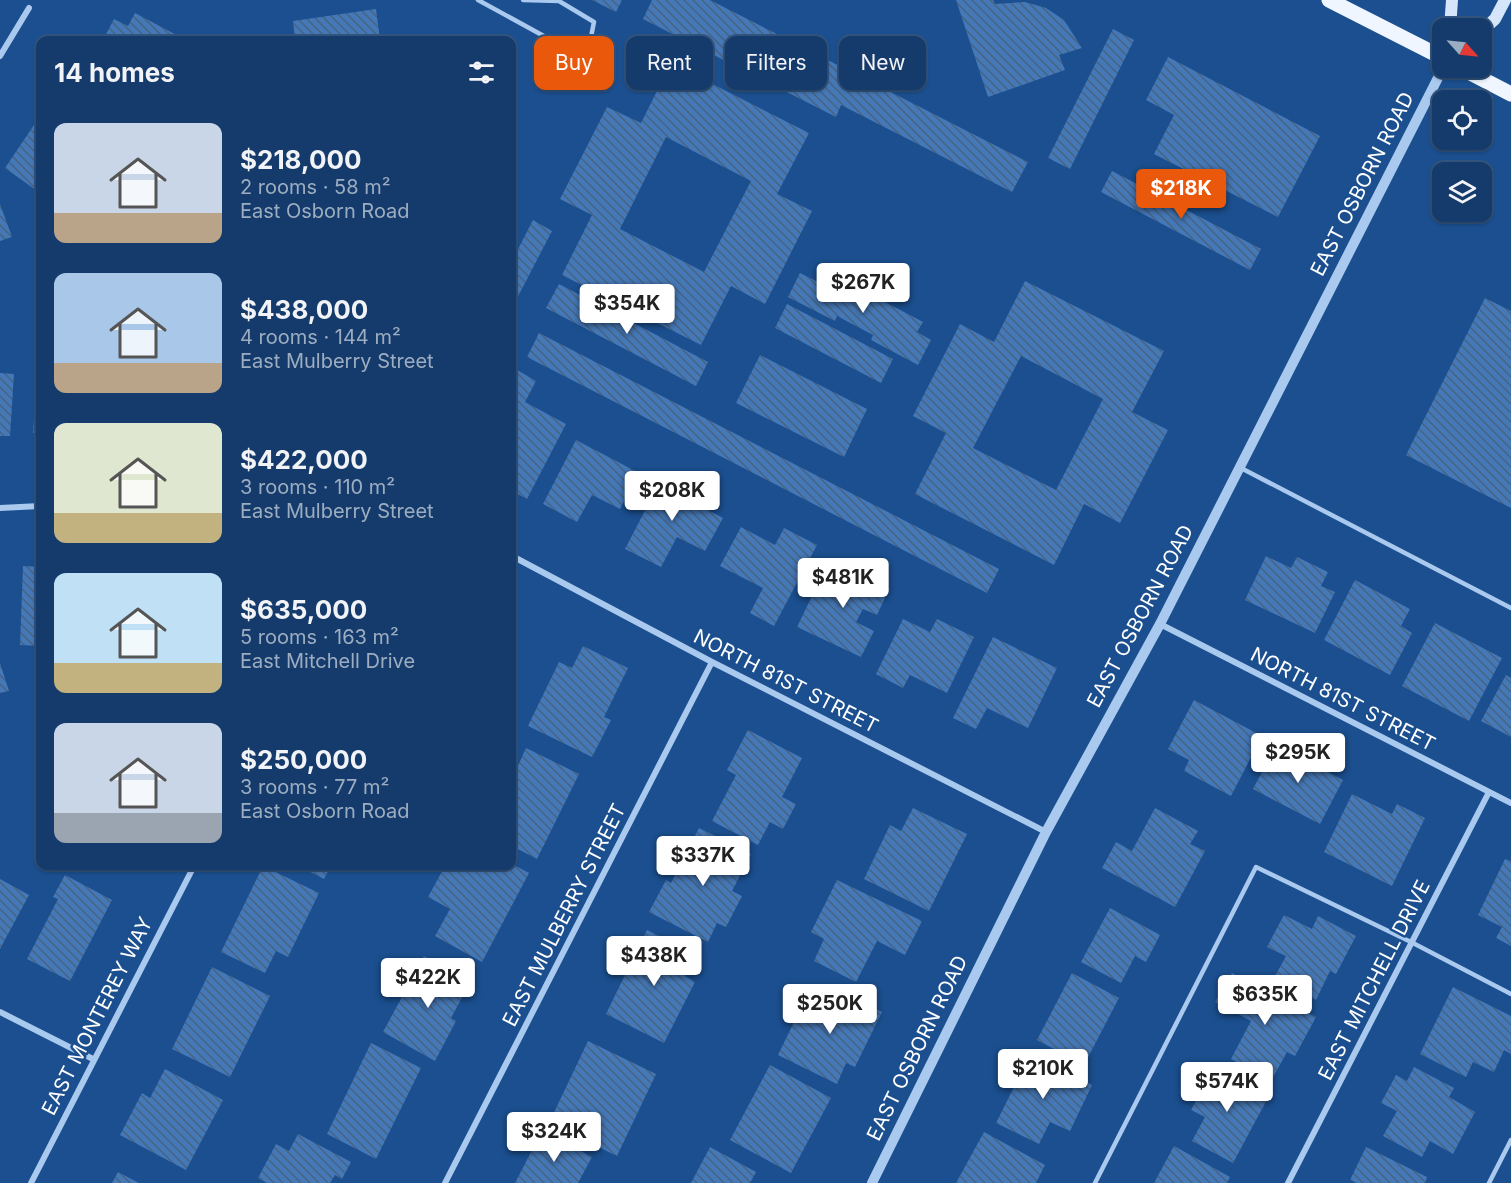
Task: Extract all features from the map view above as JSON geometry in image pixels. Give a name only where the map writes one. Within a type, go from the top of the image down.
[{"type":"main road","points":[[1329,0],[1432,52]]},
{"type":"main road","points":[[1450,18],[1452,0]]},
{"type":"main road","points":[[1492,23],[1505,0]]},
{"type":"main road","points":[[1480,78],[1511,94]]},
{"type":"street","points":[[0,56],[29,8]]},
{"type":"street","name":"EAST OSBORN ROAD","points":[[872,1183],[1046,832],[1160,624],[1438,78]]},
{"type":"street","points":[[0,508],[36,506]]},
{"type":"street","name":"NORTH 81ST STREET","points":[[516,558],[712,662],[1046,832]]},
{"type":"street","name":"NORTH 81ST STREET","points":[[1160,624],[1511,803]]},
{"type":"street","name":"EAST MULBERRY STREET","points":[[445,1183],[712,662]]},
{"type":"street","name":"EAST MITCHELL DRIVE","points":[[1288,1183],[1489,792]]},
{"type":"street","name":"EAST MONTEREY WAY","points":[[31,1183],[192,870]]},
{"type":"street","points":[[0,1012],[93,1059]]},
{"type":"lane","points":[[478,0],[562,46],[577,49],[590,42],[594,22],[559,2],[523,0]]},
{"type":"lane","points":[[1239,467],[1511,608]]},
{"type":"lane","points":[[1095,1183],[1256,867],[1411,942],[1511,994]]},
{"type":"lane","points":[[1489,1183],[1511,1140]]},
{"type":"building","points":[[592,0],[622,0],[616,12]]},
{"type":"building","points":[[652,0],[710,0],[781,36],[725,36],[725,61],[713,55],[713,36],[676,36],[643,19]]},
{"type":"building","points":[[956,0],[993,0],[995,4],[1025,2],[1046,8],[1064,20],[1082,48],[1059,55],[1065,70],[988,97]]},
{"type":"building","points":[[376,9],[379,36],[295,36],[293,21]]},
{"type":"building","points":[[135,13],[178,36],[105,36],[114,19],[128,26]]},
{"type":"building","points":[[1113,29],[1134,40],[1070,169],[1048,158]]},
{"type":"building","points":[[1168,57],[1320,136],[1278,217],[1154,154],[1174,115],[1146,100]]},
{"type":"building","points":[[827,60],[839,66],[839,90],[887,90],[1028,162],[1012,192],[841,105],[836,117],[783,90],[827,90]]},
{"type":"building","points":[[713,84],[809,133],[777,194],[812,211],[765,304],[731,286],[701,345],[562,275],[592,215],[560,199],[607,107],[641,123],[658,90],[713,90]],"holes":[[[666,137],[751,181],[704,272],[620,229]]]},
{"type":"building","points":[[36,122],[36,190],[5,168]]},
{"type":"building","points":[[1112,171],[1261,249],[1250,270],[1101,192]]},
{"type":"building","points":[[0,204],[12,237],[0,241]]},
{"type":"building","points":[[533,220],[552,231],[516,300],[516,253]]},
{"type":"building","points":[[826,271],[923,322],[917,332],[931,340],[918,365],[871,340],[873,335],[837,316],[835,321],[788,297],[800,273],[820,283]]},
{"type":"building","points":[[1025,281],[1164,351],[1132,412],[1168,430],[1120,523],[1084,504],[1054,565],[915,494],[946,433],[913,416],[960,324],[994,342]],"holes":[[[1021,356],[1103,399],[1056,490],[973,448]]]},
{"type":"building","points":[[559,284],[708,362],[696,386],[546,308]]},
{"type":"building","points":[[1485,298],[1511,311],[1511,508],[1406,455]]},
{"type":"building","points":[[787,304],[893,359],[881,383],[775,328]]},
{"type":"building","points":[[539,333],[999,569],[987,593],[527,357]]},
{"type":"building","points":[[760,355],[867,409],[844,457],[736,403]]},
{"type":"building","points":[[516,369],[536,381],[525,402],[566,424],[527,499],[516,493]]},
{"type":"building","points":[[0,373],[14,374],[10,436],[0,436]]},
{"type":"building","points":[[36,387],[36,433],[33,433]]},
{"type":"building","points":[[576,440],[639,473],[620,509],[592,495],[577,522],[543,504]]},
{"type":"building","points":[[664,474],[700,493],[695,503],[723,518],[705,551],[677,537],[661,567],[625,549]]},
{"type":"building","points":[[741,527],[775,545],[784,528],[817,545],[774,626],[750,613],[763,588],[720,566]]},
{"type":"building","points":[[1266,556],[1291,568],[1297,557],[1328,572],[1321,586],[1335,592],[1315,633],[1245,600]]},
{"type":"building","points":[[829,561],[889,589],[877,615],[863,609],[856,622],[874,631],[861,657],[797,627]]},
{"type":"building","points":[[23,566],[36,567],[36,646],[20,645]]},
{"type":"building","points":[[1355,580],[1410,609],[1401,626],[1412,633],[1390,675],[1324,640]]},
{"type":"building","points":[[903,619],[930,632],[937,619],[974,637],[947,693],[910,675],[903,688],[876,674]]},
{"type":"building","points":[[1435,623],[1502,658],[1469,721],[1402,686]]},
{"type":"building","points":[[993,637],[1057,668],[1028,728],[987,708],[976,729],[953,718]]},
{"type":"building","points":[[583,646],[628,668],[604,717],[611,720],[592,757],[528,726],[559,662],[572,668]]},
{"type":"building","points":[[0,663],[9,691],[0,693]]},
{"type":"building","points":[[1506,675],[1511,678],[1511,737],[1481,721]]},
{"type":"building","points":[[1194,700],[1262,736],[1231,796],[1184,771],[1189,760],[1168,749]]},
{"type":"building","points":[[748,730],[802,758],[782,797],[796,804],[783,829],[770,822],[758,845],[712,821],[736,775],[727,770]]},
{"type":"building","points":[[1276,745],[1343,780],[1320,824],[1253,789]]},
{"type":"building","points":[[526,748],[579,774],[537,859],[516,848],[516,770]]},
{"type":"building","points":[[1352,794],[1392,814],[1397,804],[1425,818],[1392,886],[1324,852]]},
{"type":"building","points":[[913,808],[967,834],[929,911],[864,879],[890,825],[901,831]]},
{"type":"building","points":[[1155,808],[1198,831],[1190,844],[1205,851],[1175,907],[1102,868],[1116,842],[1132,851]]},
{"type":"building","points":[[699,828],[751,854],[732,891],[742,896],[726,927],[717,923],[708,942],[649,912],[666,880],[671,883]]},
{"type":"building","points":[[1505,859],[1511,861],[1511,946],[1496,938],[1502,927],[1478,915]]},
{"type":"building","points":[[516,866],[529,873],[482,962],[435,936],[450,909],[428,897],[443,870],[516,870]]},
{"type":"building","points":[[261,870],[271,870],[319,893],[288,957],[276,951],[265,973],[221,952]]},
{"type":"building","points":[[307,870],[329,870],[324,879]]},
{"type":"building","points":[[65,875],[112,900],[70,981],[27,959],[58,899],[53,897]]},
{"type":"building","points":[[0,879],[29,895],[0,949]]},
{"type":"building","points":[[837,880],[922,921],[905,955],[877,941],[856,982],[814,961],[824,939],[811,932]]},
{"type":"building","points":[[1110,908],[1160,935],[1146,962],[1135,956],[1121,983],[1081,962]]},
{"type":"building","points":[[1284,915],[1312,929],[1318,916],[1356,936],[1336,974],[1330,971],[1316,1000],[1274,978],[1286,956],[1267,947]]},
{"type":"building","points":[[647,930],[696,954],[685,976],[695,982],[664,1043],[606,1014]]},
{"type":"building","points":[[424,956],[471,981],[451,1018],[456,1021],[435,1061],[383,1032]]},
{"type":"building","points":[[212,967],[270,996],[230,1077],[172,1049]]},
{"type":"building","points":[[1072,973],[1119,998],[1084,1065],[1037,1040]]},
{"type":"building","points":[[1232,973],[1316,1017],[1295,1056],[1287,1052],[1271,1081],[1231,1059],[1251,1021],[1215,1002]]},
{"type":"building","points":[[1453,987],[1511,1016],[1511,1054],[1504,1050],[1494,1072],[1473,1062],[1466,1077],[1420,1054]]},
{"type":"building","points":[[809,991],[840,1006],[845,994],[882,1012],[855,1067],[846,1063],[837,1084],[778,1055]]},
{"type":"building","points":[[588,1041],[656,1074],[617,1156],[549,1123]]},
{"type":"building","points":[[371,1043],[421,1068],[376,1159],[327,1134]]},
{"type":"building","points":[[1030,1055],[1092,1085],[1070,1131],[1050,1122],[1039,1144],[996,1123]]},
{"type":"building","points":[[770,1065],[831,1098],[791,1173],[730,1140]]},
{"type":"building","points":[[1215,1065],[1270,1094],[1233,1163],[1192,1141],[1205,1117],[1191,1110]]},
{"type":"building","points":[[1414,1067],[1454,1088],[1449,1097],[1475,1112],[1453,1154],[1430,1141],[1422,1157],[1383,1136],[1397,1111],[1381,1103],[1396,1075],[1407,1081]]},
{"type":"building","points":[[165,1069],[223,1100],[186,1170],[120,1135],[142,1093],[150,1098]]},
{"type":"building","points":[[542,1131],[592,1157],[578,1183],[515,1183]]},
{"type":"building","points":[[984,1132],[1045,1165],[1036,1183],[956,1183]]},
{"type":"building","points":[[298,1134],[351,1162],[342,1179],[335,1175],[330,1183],[267,1183],[258,1178],[276,1144],[289,1151]]},
{"type":"building","points":[[1174,1146],[1230,1177],[1227,1183],[1154,1183]]},
{"type":"building","points":[[710,1147],[756,1172],[750,1183],[691,1183]]},
{"type":"building","points":[[1366,1147],[1427,1177],[1425,1183],[1357,1183],[1350,1180]]},
{"type":"building","points":[[118,1172],[139,1183],[112,1183]]}]
